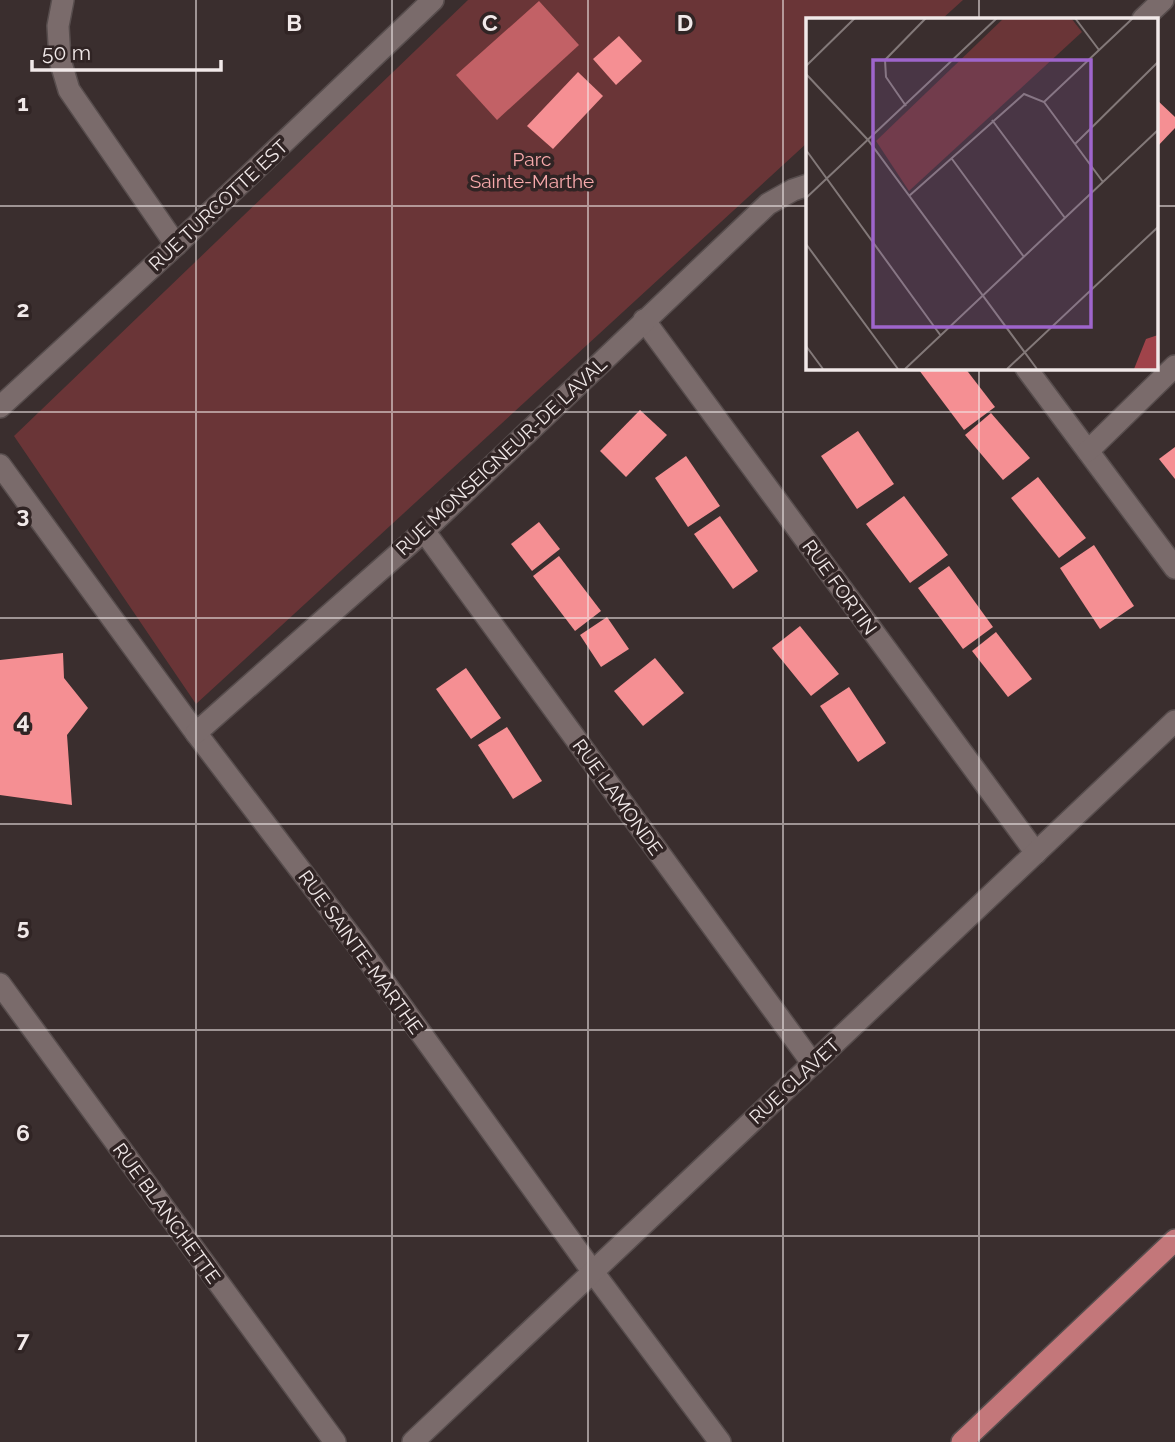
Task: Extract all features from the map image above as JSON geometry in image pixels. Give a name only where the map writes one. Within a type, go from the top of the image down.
[{"type":"main road","points":[[962,1442],[1175,1240]]},
{"type":"street","points":[[63,0],[58,26],[60,60],[69,90],[176,245]]},
{"type":"street","name":"RUE TURCOTTE EST","points":[[0,407],[176,245],[433,0]]},
{"type":"street","points":[[1144,18],[1163,0]]},
{"type":"street","name":"RUE MONSEIGNEUR-DE LAVAL","points":[[196,733],[424,531],[768,204],[806,185]]},
{"type":"street","name":"RUE FORTIN","points":[[644,320],[1036,853]]},
{"type":"street","points":[[1088,451],[1175,366]]},
{"type":"street","points":[[1027,369],[1175,568]]},
{"type":"street","name":"RUE SAINTE-MARTHE","points":[[0,465],[196,733],[356,943],[593,1272],[720,1442]]},
{"type":"street","name":"RUE LAMONDE","points":[[424,531],[813,1063]]},
{"type":"street","name":"RUE CLAVET","points":[[413,1442],[1175,721]]},
{"type":"street","name":"RUE BLANCHETTE","points":[[0,984],[335,1442]]},
{"type":"green space","name":"Parc Sainte-Marthe","points":[[468,0],[963,0],[943,18],[806,18],[806,144],[196,704],[14,436]]},
{"type":"shaded area","points":[[539,1],[579,45],[497,120],[456,75]]},
{"type":"building","points":[[619,36],[642,61],[616,85],[593,59]]},
{"type":"building","points":[[578,72],[603,96],[553,149],[527,126]]},
{"type":"building","points":[[1158,101],[1175,117],[1175,128],[1158,146]]},
{"type":"building","points":[[966,369],[995,407],[964,430],[919,370]]},
{"type":"building","points":[[640,410],[667,435],[626,477],[600,451]]},
{"type":"building","points":[[991,413],[1030,458],[1003,480],[965,435]]},
{"type":"building","points":[[858,431],[894,484],[857,509],[821,456]]},
{"type":"building","points":[[1175,447],[1175,479],[1159,459]]},
{"type":"building","points":[[686,456],[720,506],[688,527],[655,478]]},
{"type":"building","points":[[1038,477],[1086,538],[1059,558],[1011,498]]},
{"type":"building","points":[[904,496],[948,555],[910,583],[866,524]]},
{"type":"building","points":[[720,516],[758,571],[733,589],[694,534]]},
{"type":"building","points":[[539,522],[560,549],[532,571],[511,544]]},
{"type":"building","points":[[1094,545],[1134,606],[1100,629],[1060,568]]},
{"type":"building","points":[[559,556],[601,611],[575,631],[533,576]]},
{"type":"building","points":[[949,566],[993,627],[963,649],[918,588]]},
{"type":"building","points":[[607,617],[629,649],[601,667],[580,635]]},
{"type":"building","points":[[800,626],[839,674],[811,696],[772,648]]},
{"type":"building","points":[[996,632],[1032,679],[1008,697],[972,651]]},
{"type":"building","points":[[63,653],[64,678],[88,708],[67,735],[72,805],[0,795],[0,660]]},
{"type":"building","points":[[655,658],[684,693],[643,726],[614,691]]},
{"type":"building","points":[[466,668],[501,718],[471,739],[436,689]]},
{"type":"building","points":[[849,687],[886,743],[858,762],[820,706]]},
{"type":"building","points":[[507,727],[542,781],[513,799],[478,745]]}]
